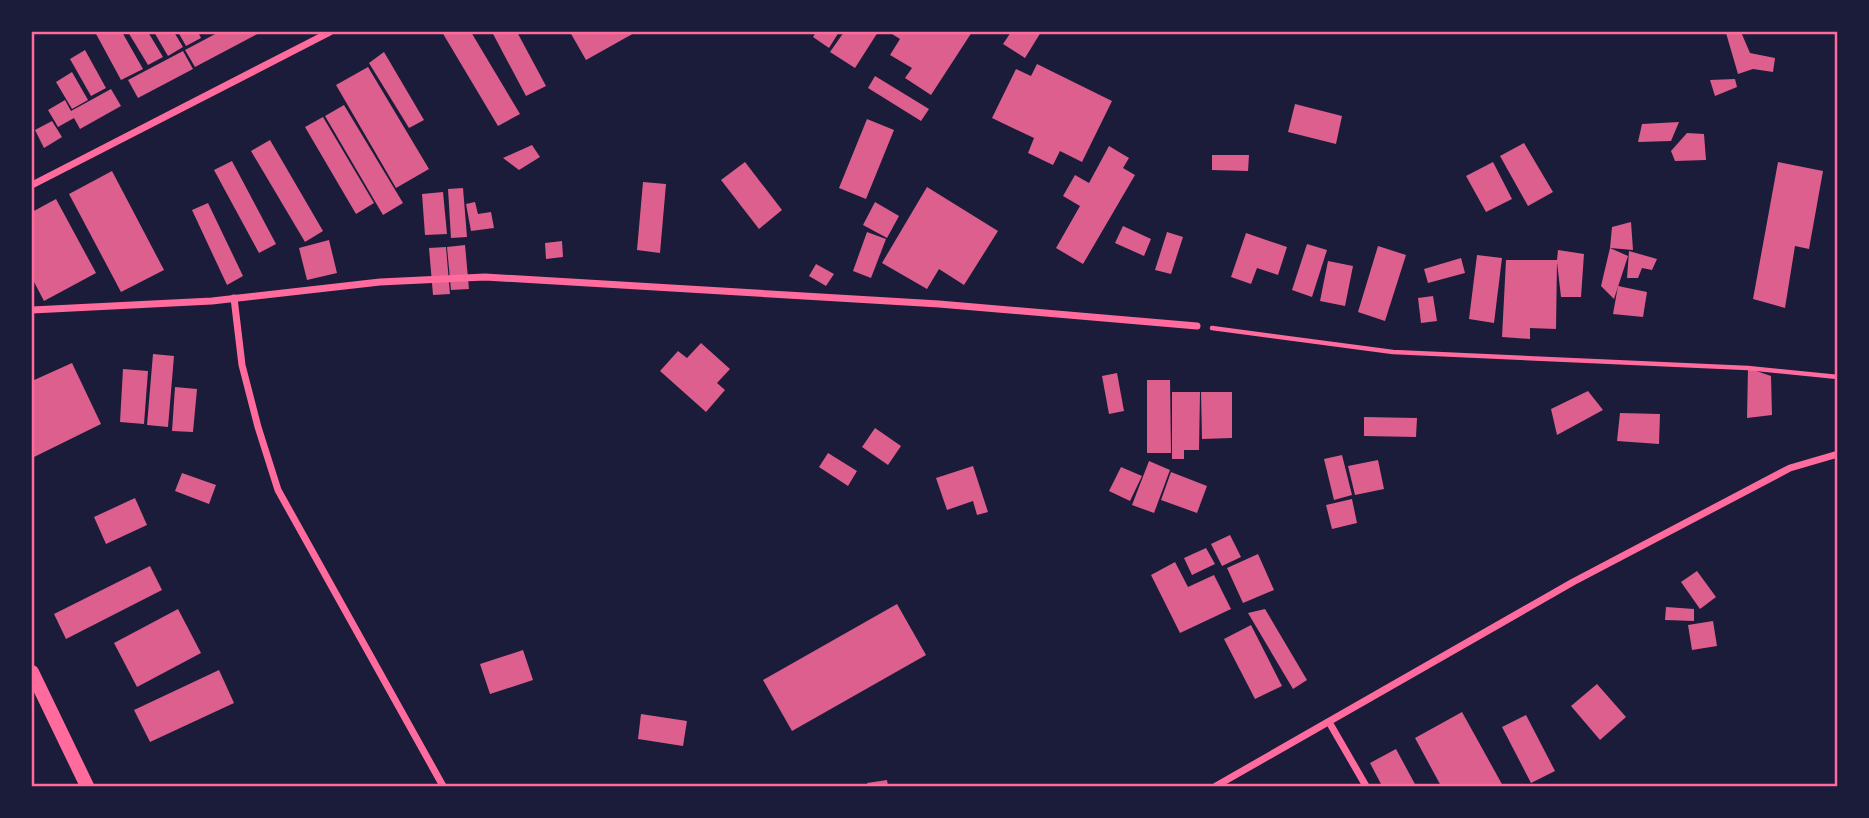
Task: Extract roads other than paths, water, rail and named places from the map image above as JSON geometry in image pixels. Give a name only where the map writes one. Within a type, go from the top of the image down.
[{"type":"main road","points":[[32,672],[87,786]]},
{"type":"street","points":[[32,185],[330,32]]},
{"type":"street","points":[[32,310],[234,298],[380,282],[485,278],[939,304],[1197,326]]},
{"type":"street","points":[[234,298],[242,365],[257,427],[278,490],[443,786]]},
{"type":"street","points":[[1216,786],[1573,582],[1790,468],[1838,454]]},
{"type":"street","points":[[1329,722],[1366,786]]}]
